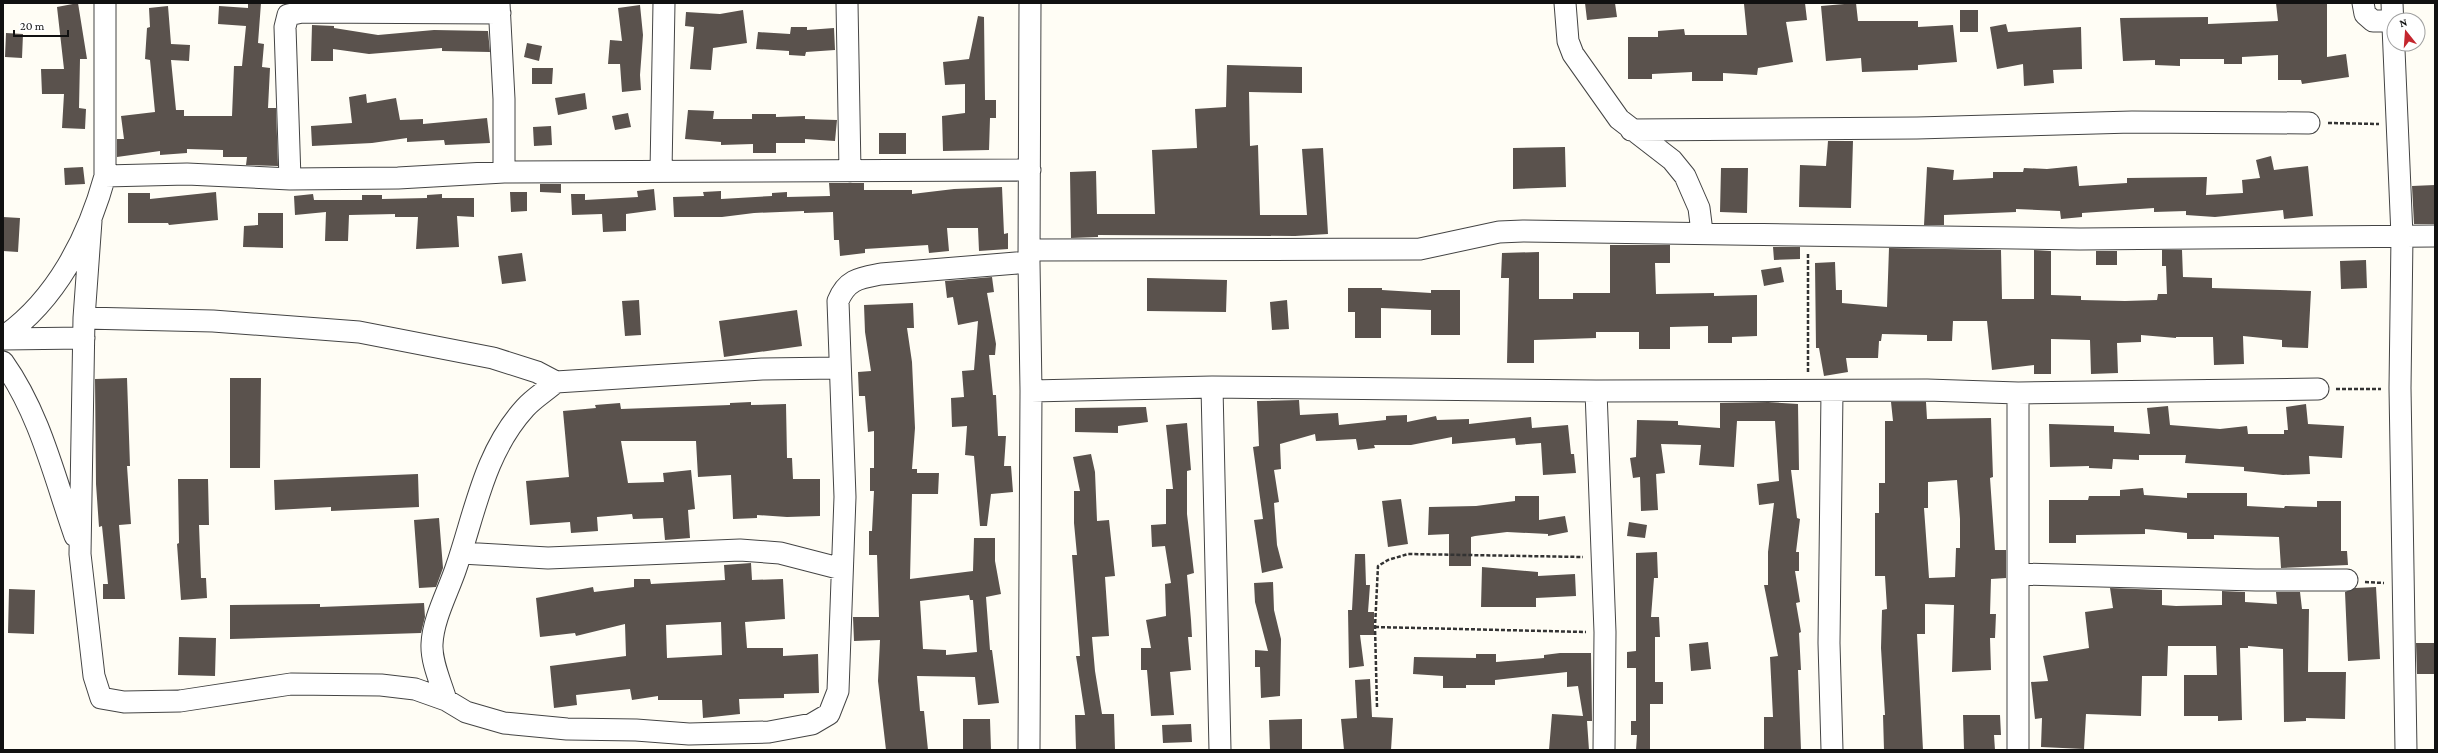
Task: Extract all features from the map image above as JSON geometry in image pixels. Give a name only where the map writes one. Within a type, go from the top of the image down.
[{"type":"street","points":[[3,338],[32,313],[48,294],[75,252],[91,222],[105,176],[105,3]]},
{"type":"street","points":[[661,171],[664,3]]},
{"type":"street","points":[[847,3],[850,171]]},
{"type":"street","points":[[1029,750],[1031,391],[1029,256],[1030,3]]},
{"type":"street","points":[[1565,3],[1568,41],[1573,54],[1618,119],[1672,160],[1685,176],[1699,208],[1702,232]]},
{"type":"street","points":[[2363,3],[2365,14],[2373,21],[2386,15]]},
{"type":"street","points":[[290,179],[285,27],[288,15],[302,12],[500,8],[504,99],[504,172]]},
{"type":"street","points":[[2393,52],[2395,124],[2402,236],[2400,388],[2406,750]]},
{"type":"street","points":[[1631,130],[1917,128],[2132,122],[2309,123]]},
{"type":"street","points":[[105,176],[187,174],[290,179],[398,178],[504,172],[1030,170]]},
{"type":"street","points":[[91,222],[84,328],[80,554],[94,676],[98,693],[106,700],[124,702],[180,701],[291,684],[318,683],[381,685],[415,689],[446,700],[466,712],[504,723],[567,729],[636,730],[697,734],[769,732],[812,724],[829,714],[838,691],[844,497],[838,301],[844,288],[861,278],[881,274],[1029,256],[1420,249],[1499,232],[1702,232],[2080,239],[2435,236]]},
{"type":"street","points":[[3,338],[84,328],[214,321],[359,332],[426,343],[493,358],[537,372],[556,382],[762,369],[839,368]]},
{"type":"street","points":[[3,362],[14,377],[41,430],[80,554]]},
{"type":"street","points":[[446,700],[435,663],[432,644],[436,625],[461,553],[473,506],[486,474],[507,431],[526,407],[556,382]]},
{"type":"street","points":[[1031,391],[1212,387],[1596,392],[1808,389],[1832,391],[1928,390],[2018,393],[2318,389]]},
{"type":"street","points":[[1212,387],[1220,750]]},
{"type":"street","points":[[1832,391],[1829,643],[1832,750]]},
{"type":"street","points":[[1596,392],[1605,632],[1604,750]]},
{"type":"street","points":[[2018,393],[2018,750]]},
{"type":"street","points":[[461,553],[548,558],[740,550],[780,553],[842,569]]},
{"type":"street","points":[[2019,574],[2256,580],[2347,580]]},
{"type":"path","points":[[2309,123],[2395,124]]},
{"type":"path","points":[[1808,235],[1808,389]]},
{"type":"path","points":[[2318,389],[2400,388]]},
{"type":"path","points":[[1377,707],[1375,627],[1378,566],[1388,560],[1408,554],[1602,557]]},
{"type":"path","points":[[2347,580],[2403,584]]},
{"type":"path","points":[[1375,627],[1605,632]]},
{"type":"building","points":[[78,3],[87,59],[80,59],[79,108],[86,109],[85,129],[62,128],[64,94],[42,94],[41,69],[64,69],[57,7]]},
{"type":"building","points":[[248,3],[261,3],[258,43],[264,44],[262,67],[270,68],[268,108],[276,108],[278,166],[246,165],[247,157],[223,157],[223,150],[187,149],[187,153],[160,155],[160,151],[117,157],[117,139],[124,139],[121,116],[155,112],[150,60],[145,59],[147,28],[150,27],[149,8],[168,6],[171,44],[190,45],[189,61],[171,60],[176,110],[184,110],[184,116],[232,116],[234,66],[242,66],[246,26],[218,24],[219,6],[248,8]]},
{"type":"building","points":[[1585,3],[1615,3],[1617,17],[1587,20]]},
{"type":"building","points":[[1805,3],[1807,20],[1786,22],[1793,62],[1758,68],[1757,75],[1723,73],[1723,81],[1692,81],[1692,72],[1652,74],[1652,79],[1628,79],[1628,37],[1658,37],[1658,31],[1684,29],[1685,35],[1747,35],[1744,4]]},
{"type":"building","points":[[1856,3],[1858,21],[1918,21],[1918,27],[1953,25],[1957,62],[1918,65],[1918,70],[1862,72],[1861,58],[1826,61],[1821,6]]},
{"type":"building","points":[[2276,3],[2327,3],[2327,57],[2346,54],[2349,77],[2302,84],[2301,80],[2278,80],[2278,55],[2242,57],[2242,64],[2224,64],[2224,59],[2180,59],[2180,66],[2155,65],[2155,60],[2123,61],[2120,18],[2208,17],[2208,24],[2278,21]]},
{"type":"building","points":[[640,5],[643,35],[640,75],[641,90],[622,92],[620,64],[608,64],[610,40],[622,41],[618,8]]},
{"type":"building","points":[[743,10],[747,43],[713,48],[711,70],[690,69],[694,27],[685,26],[686,12],[720,14]]},
{"type":"building","points":[[1960,10],[1978,10],[1978,32],[1960,32]]},
{"type":"building","points":[[978,16],[984,17],[985,100],[996,100],[996,118],[990,118],[989,150],[943,151],[942,116],[965,113],[965,84],[945,85],[943,62],[969,59]]},
{"type":"building","points":[[2006,24],[2008,32],[2081,27],[2082,69],[2053,70],[2054,83],[2024,86],[2023,64],[1997,69],[1990,27]]},
{"type":"building","points":[[312,25],[334,26],[334,28],[378,35],[434,30],[488,31],[490,52],[442,51],[442,48],[369,54],[333,49],[333,61],[311,61]]},
{"type":"building","points":[[791,27],[807,27],[807,30],[834,28],[835,50],[806,52],[805,56],[789,55],[789,51],[756,49],[758,32],[790,34]]},
{"type":"building","points":[[6,33],[23,34],[22,58],[5,57]]},
{"type":"building","points":[[527,43],[542,46],[539,61],[524,57]]},
{"type":"building","points":[[1227,65],[1302,67],[1302,93],[1249,92],[1250,146],[1258,145],[1260,215],[1307,215],[1302,149],[1323,148],[1328,234],[1295,236],[1098,235],[1098,237],[1071,238],[1070,172],[1096,171],[1097,214],[1155,214],[1152,150],[1197,148],[1195,109],[1226,107]]},
{"type":"building","points":[[532,68],[553,68],[552,84],[532,84]]},
{"type":"building","points":[[585,93],[587,109],[558,115],[555,98]]},
{"type":"building","points":[[366,94],[367,103],[396,98],[400,120],[423,119],[423,124],[487,118],[490,143],[445,145],[444,140],[407,142],[407,138],[372,143],[312,146],[311,126],[352,123],[349,97]]},
{"type":"building","points":[[688,110],[714,111],[713,119],[752,119],[752,114],[776,114],[776,117],[805,116],[805,119],[837,120],[835,141],[805,139],[805,143],[776,143],[776,153],[753,153],[753,144],[721,145],[721,142],[685,139]]},
{"type":"building","points":[[628,113],[631,127],[615,130],[612,116]]},
{"type":"building","points":[[551,126],[552,145],[534,146],[533,127]]},
{"type":"building","points":[[879,133],[906,133],[906,154],[879,154]]},
{"type":"building","points":[[1828,141],[1853,141],[1851,208],[1799,207],[1800,165],[1826,166]]},
{"type":"building","points":[[1565,147],[1566,187],[1513,189],[1513,148]]},
{"type":"building","points":[[2271,156],[2274,170],[2308,166],[2313,216],[2284,219],[2283,210],[2215,217],[2186,215],[2186,211],[2154,212],[2154,208],[2082,213],[2082,217],[2061,219],[2060,211],[2016,209],[2016,212],[1944,215],[1944,225],[1924,225],[1927,167],[1954,170],[1953,180],[1993,178],[1993,172],[2023,172],[2024,168],[2047,169],[2077,166],[2079,186],[2127,183],[2127,178],[2207,177],[2206,195],[2243,193],[2242,180],[2260,178],[2256,160]]},
{"type":"building","points":[[83,167],[85,184],[65,185],[64,168]]},
{"type":"building","points":[[1721,168],[1748,168],[1747,213],[1720,212]]},
{"type":"building","points":[[829,183],[864,183],[864,190],[912,190],[912,194],[954,189],[1002,187],[1004,234],[1008,233],[1008,249],[979,251],[978,228],[947,228],[949,251],[929,253],[928,245],[865,249],[865,253],[840,256],[839,240],[834,240],[833,212],[804,213],[804,211],[754,213],[722,217],[674,217],[673,197],[704,196],[703,192],[721,191],[721,199],[772,196],[772,193],[787,192],[787,197],[830,196]]},
{"type":"building","points":[[540,184],[561,184],[561,193],[540,192]]},
{"type":"building","points":[[2435,185],[2435,224],[2414,224],[2412,186]]},
{"type":"building","points":[[654,189],[656,210],[626,214],[626,231],[603,232],[602,214],[572,215],[571,194],[585,194],[585,200],[638,197],[637,191]]},
{"type":"building","points":[[216,192],[218,220],[169,225],[168,223],[128,223],[128,193],[150,193],[150,199]]},
{"type":"building","points":[[510,192],[527,192],[527,211],[511,212]]},
{"type":"building","points":[[313,194],[314,200],[362,200],[362,195],[382,195],[382,199],[427,198],[427,195],[442,194],[442,198],[474,198],[474,217],[457,216],[459,247],[416,249],[418,217],[395,217],[395,214],[349,215],[348,241],[325,241],[326,212],[295,215],[294,196]]},
{"type":"building","points":[[258,213],[283,213],[283,248],[243,247],[244,226],[258,225]]},
{"type":"building","points":[[3,217],[20,218],[18,252],[3,251]]},
{"type":"building","points":[[1610,245],[1670,245],[1670,263],[1655,263],[1656,294],[1714,293],[1714,296],[1757,295],[1757,336],[1732,337],[1732,343],[1708,343],[1708,326],[1670,327],[1670,349],[1639,349],[1639,332],[1596,332],[1596,338],[1534,340],[1534,363],[1507,363],[1509,278],[1501,278],[1502,253],[1539,252],[1539,299],[1573,299],[1573,293],[1610,293]]},
{"type":"building","points":[[1773,247],[1800,247],[1800,259],[1774,260]]},
{"type":"building","points":[[1889,248],[2001,250],[2002,299],[2034,299],[2034,250],[2051,251],[2051,295],[2081,296],[2081,300],[2125,301],[2157,300],[2158,294],[2167,294],[2166,266],[2162,266],[2162,250],[2182,250],[2183,277],[2212,278],[2212,288],[2311,291],[2308,348],[2282,347],[2282,340],[2243,336],[2244,364],[2214,365],[2213,337],[2176,338],[2141,335],[2141,342],[2117,343],[2118,373],[2091,374],[2090,340],[2051,339],[2051,374],[2034,374],[2034,365],[1992,370],[1987,321],[1953,321],[1952,341],[1927,341],[1927,335],[1882,334],[1881,341],[1879,341],[1878,358],[1846,358],[1848,372],[1824,376],[1819,348],[1816,348],[1815,263],[1835,262],[1836,290],[1842,290],[1842,303],[1887,307]]},
{"type":"building","points":[[2096,251],[2117,251],[2117,265],[2096,265]]},
{"type":"building","points":[[522,253],[526,281],[502,284],[498,256]]},
{"type":"building","points":[[2366,260],[2367,288],[2341,289],[2340,261]]},
{"type":"building","points":[[1781,267],[1784,282],[1764,286],[1761,270]]},
{"type":"building","points":[[992,277],[994,292],[987,293],[996,344],[995,355],[989,355],[993,395],[996,395],[998,436],[1006,436],[1004,466],[1011,466],[1013,492],[991,494],[987,526],[980,526],[974,456],[965,455],[967,426],[952,427],[951,398],[964,397],[962,371],[974,370],[978,321],[958,325],[953,297],[947,298],[945,281]]},
{"type":"building","points":[[1147,278],[1227,280],[1226,312],[1147,311]]},
{"type":"building","points":[[1348,288],[1382,288],[1382,290],[1431,293],[1431,290],[1460,290],[1460,335],[1431,335],[1431,310],[1381,308],[1381,338],[1355,338],[1355,312],[1348,312]]},
{"type":"building","points":[[639,300],[641,335],[625,336],[622,301]]},
{"type":"building","points":[[1287,300],[1289,329],[1272,330],[1270,302]]},
{"type":"building","points":[[913,303],[914,328],[907,328],[912,362],[915,428],[912,469],[917,469],[917,473],[939,473],[938,494],[912,494],[910,579],[973,571],[974,538],[995,538],[995,561],[1001,594],[986,597],[990,650],[992,650],[999,703],[978,705],[975,677],[917,676],[920,711],[924,711],[928,750],[886,750],[878,681],[880,640],[854,641],[853,617],[879,617],[877,555],[869,555],[869,531],[872,531],[874,491],[870,491],[870,468],[874,468],[874,431],[868,432],[865,396],[859,396],[858,372],[871,371],[865,332],[864,305]],"holes":[[[969,595],[970,600],[973,600],[977,652],[946,655],[946,650],[923,649],[920,601]]]},
{"type":"building","points":[[797,310],[802,346],[724,357],[719,321]]},
{"type":"building","points":[[127,378],[130,466],[127,466],[131,524],[119,525],[125,599],[103,599],[103,584],[108,584],[102,526],[99,527],[96,484],[95,379]]},
{"type":"building","points":[[230,378],[261,378],[260,468],[230,468]]},
{"type":"building","points":[[1299,400],[1300,415],[1338,413],[1339,425],[1386,420],[1386,416],[1407,415],[1407,422],[1436,416],[1437,420],[1469,419],[1469,424],[1531,417],[1532,428],[1568,425],[1571,454],[1574,454],[1576,473],[1543,475],[1541,443],[1516,445],[1515,438],[1452,444],[1452,437],[1411,445],[1374,445],[1375,448],[1358,450],[1356,439],[1316,441],[1315,434],[1280,444],[1281,469],[1274,470],[1279,502],[1274,503],[1277,545],[1283,568],[1262,573],[1254,520],[1263,519],[1253,447],[1259,446],[1257,401]]},
{"type":"building","points":[[751,402],[751,405],[786,404],[787,458],[792,458],[793,479],[820,479],[820,516],[787,517],[757,515],[757,518],[733,519],[731,475],[698,477],[696,441],[621,441],[628,483],[664,482],[663,473],[691,470],[695,509],[688,510],[690,538],[665,540],[663,518],[633,519],[632,514],[597,517],[598,531],[571,533],[570,522],[530,525],[526,481],[569,477],[563,411],[596,408],[595,405],[620,403],[621,409],[730,405],[730,403]]},
{"type":"building","points":[[1768,402],[1798,404],[1799,470],[1791,470],[1797,518],[1800,519],[1796,552],[1799,552],[1799,571],[1795,571],[1800,602],[1796,603],[1801,632],[1799,633],[1801,670],[1798,670],[1801,750],[1764,750],[1764,717],[1773,717],[1770,657],[1778,656],[1764,585],[1768,585],[1768,552],[1774,503],[1759,505],[1757,484],[1779,481],[1775,421],[1737,421],[1734,467],[1699,465],[1701,445],[1661,444],[1665,473],[1656,474],[1658,510],[1641,511],[1640,477],[1633,478],[1630,458],[1636,457],[1637,420],[1678,421],[1678,425],[1720,428],[1720,403]]},
{"type":"building","points":[[1891,402],[1926,402],[1927,419],[1991,418],[1993,477],[1990,478],[1995,550],[2006,550],[2006,578],[1991,579],[1990,614],[1996,614],[1995,638],[1990,638],[1991,670],[1952,672],[1954,605],[1925,604],[1925,634],[1917,634],[1923,750],[1884,750],[1883,715],[1885,715],[1881,648],[1882,610],[1887,609],[1885,576],[1875,576],[1875,513],[1879,513],[1879,483],[1885,483],[1885,421],[1893,421]],"holes":[[[1957,480],[1960,519],[1960,548],[1956,548],[1955,577],[1929,578],[1924,508],[1928,508],[1928,482]]]},
{"type":"building","points":[[2306,404],[2308,424],[2344,426],[2342,458],[2309,456],[2310,474],[2283,475],[2244,471],[2244,467],[2185,463],[2186,455],[2139,455],[2139,460],[2113,459],[2112,469],[2089,468],[2089,466],[2050,467],[2049,424],[2114,426],[2114,432],[2150,434],[2147,408],[2168,406],[2170,425],[2220,429],[2247,426],[2248,434],[2284,434],[2284,430],[2288,430],[2286,407]]},
{"type":"building","points":[[1146,407],[1148,422],[1118,426],[1118,433],[1075,432],[1075,408]]},
{"type":"building","points":[[1187,423],[1191,470],[1187,471],[1187,514],[1194,573],[1187,575],[1192,637],[1188,637],[1191,670],[1170,672],[1174,715],[1151,716],[1147,670],[1141,670],[1141,648],[1151,648],[1146,620],[1166,616],[1165,584],[1171,583],[1165,546],[1152,547],[1151,525],[1166,524],[1166,489],[1173,489],[1166,425]]},
{"type":"building","points":[[1091,454],[1095,472],[1097,521],[1109,520],[1115,576],[1105,577],[1109,636],[1092,637],[1095,671],[1102,714],[1114,714],[1115,750],[1076,750],[1075,715],[1085,715],[1076,656],[1080,656],[1072,555],[1077,555],[1074,523],[1074,491],[1080,491],[1073,457]]},
{"type":"building","points":[[418,474],[419,507],[331,511],[331,507],[275,510],[274,480]]},
{"type":"building","points":[[178,479],[208,479],[209,525],[199,525],[201,578],[206,578],[207,598],[181,600],[177,544],[179,543]]},
{"type":"building","points":[[2143,488],[2144,495],[2187,498],[2187,493],[2247,493],[2247,506],[2284,508],[2285,506],[2317,507],[2317,501],[2341,501],[2341,551],[2347,551],[2348,565],[2281,568],[2279,537],[2214,535],[2214,539],[2187,539],[2187,533],[2145,529],[2145,534],[2076,535],[2076,543],[2049,543],[2049,500],[2088,500],[2089,496],[2120,496],[2120,490]]},
{"type":"building","points":[[1515,496],[1539,496],[1539,520],[1565,516],[1568,532],[1548,536],[1548,534],[1507,532],[1471,537],[1471,566],[1449,566],[1449,534],[1428,535],[1429,507],[1476,506],[1515,501]]},
{"type":"building","points":[[1401,499],[1408,544],[1388,547],[1382,501]]},
{"type":"building","points":[[439,518],[443,568],[436,587],[419,588],[414,520]]},
{"type":"building","points":[[1629,522],[1647,525],[1645,538],[1627,536]]},
{"type":"building","points":[[1657,552],[1658,578],[1654,578],[1651,617],[1659,617],[1660,637],[1655,637],[1655,682],[1663,682],[1663,704],[1650,704],[1650,750],[1636,750],[1637,735],[1631,735],[1631,721],[1636,721],[1636,668],[1627,668],[1627,652],[1636,651],[1636,553]]},
{"type":"building","points":[[1355,554],[1365,554],[1366,585],[1370,585],[1368,612],[1374,612],[1374,635],[1360,635],[1364,666],[1349,668],[1348,610],[1352,610]]},
{"type":"building","points":[[751,563],[752,580],[783,579],[785,619],[745,622],[747,648],[783,648],[783,656],[818,654],[819,693],[784,694],[784,698],[739,699],[740,714],[703,718],[702,700],[658,700],[658,696],[632,700],[630,689],[576,695],[577,705],[554,708],[550,666],[626,656],[625,624],[576,636],[575,633],[540,637],[536,598],[593,587],[594,592],[634,587],[634,579],[650,579],[651,584],[725,580],[724,565]],"holes":[[[721,622],[722,655],[667,658],[666,625]]]},
{"type":"building","points":[[1482,567],[1538,572],[1538,576],[1575,574],[1576,596],[1536,598],[1536,607],[1481,607]]},
{"type":"building","points":[[1273,582],[1274,610],[1281,639],[1280,696],[1261,698],[1260,667],[1255,667],[1255,650],[1268,651],[1255,602],[1254,583]]},
{"type":"building","points":[[2376,587],[2380,659],[2348,661],[2345,592],[2355,588]]},
{"type":"building","points":[[2110,588],[2162,590],[2162,605],[2176,606],[2222,605],[2222,591],[2245,592],[2245,602],[2277,604],[2276,592],[2300,592],[2302,609],[2309,609],[2308,672],[2346,672],[2345,719],[2306,718],[2306,721],[2284,722],[2283,649],[2248,646],[2248,648],[2240,648],[2242,720],[2218,721],[2218,716],[2184,716],[2184,675],[2217,675],[2216,646],[2168,646],[2167,676],[2142,676],[2141,716],[2086,714],[2084,749],[2041,747],[2042,718],[2035,719],[2031,682],[2048,681],[2043,656],[2089,648],[2085,612],[2113,608]]},
{"type":"building","points":[[9,589],[35,590],[34,634],[8,633]]},
{"type":"building","points":[[424,603],[425,617],[421,633],[230,639],[230,605],[320,604],[320,607]]},
{"type":"building","points":[[179,637],[216,638],[215,676],[178,675]]},
{"type":"building","points":[[1708,642],[1711,669],[1691,671],[1689,644]]},
{"type":"building","points":[[2416,643],[2435,643],[2435,674],[2417,674]]},
{"type":"building","points":[[1560,653],[1591,653],[1592,721],[1587,721],[1589,750],[1549,750],[1552,714],[1583,716],[1578,686],[1567,687],[1567,672],[1495,680],[1495,685],[1466,685],[1466,688],[1443,688],[1443,676],[1413,674],[1414,657],[1476,658],[1476,654],[1496,654],[1496,662],[1544,658],[1544,655]]},
{"type":"building","points":[[1370,679],[1372,717],[1393,718],[1391,750],[1344,750],[1341,719],[1357,718],[1355,680]]},
{"type":"building","points":[[1963,715],[2000,715],[2001,735],[1994,735],[1995,750],[1964,750]]},
{"type":"building","points":[[963,719],[990,719],[991,750],[963,750]]},
{"type":"building","points":[[1302,719],[1302,750],[1270,750],[1269,720]]},
{"type":"building","points":[[1191,724],[1192,742],[1163,743],[1162,725]]}]
